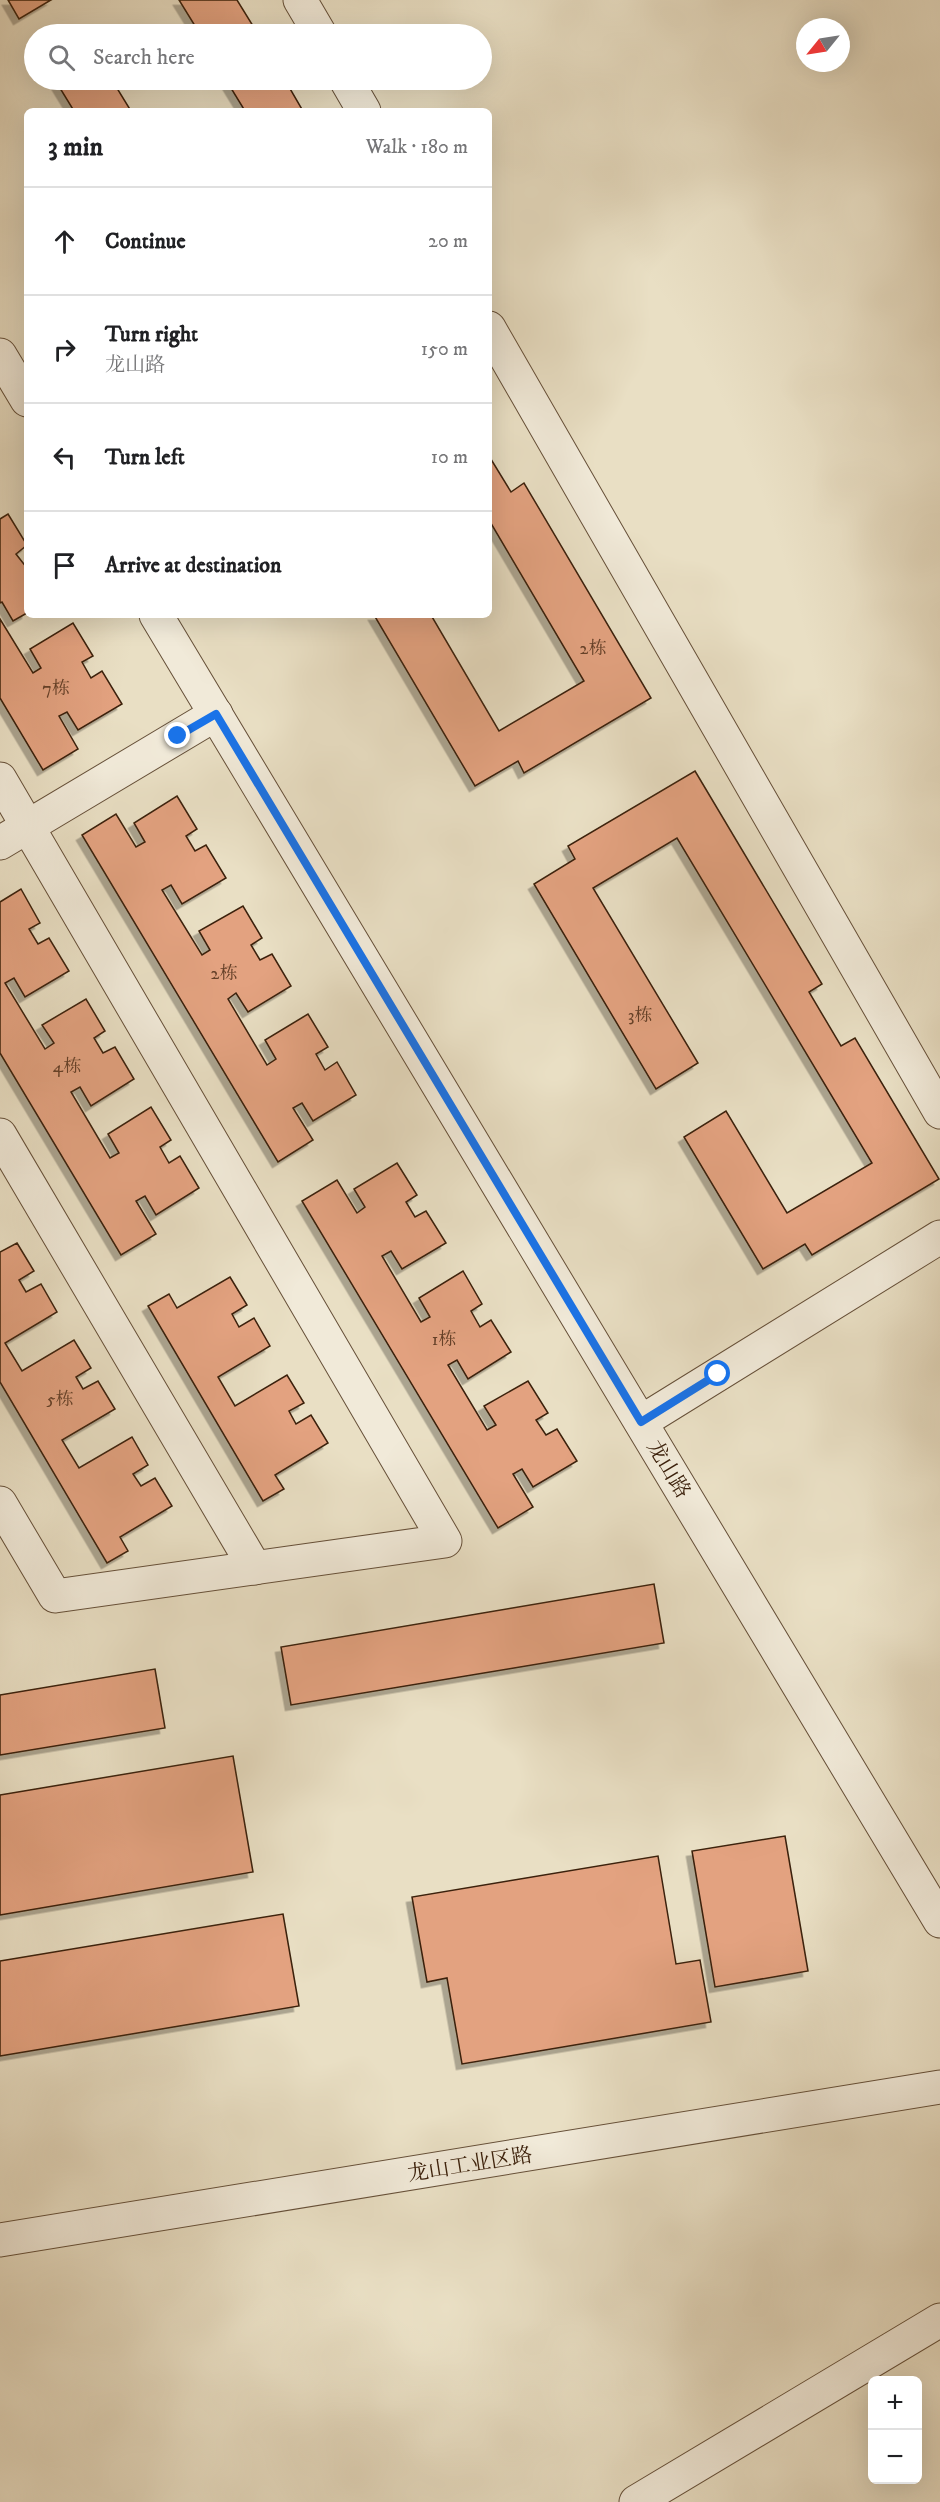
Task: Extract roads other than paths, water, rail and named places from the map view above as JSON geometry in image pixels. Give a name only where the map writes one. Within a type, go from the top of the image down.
[{"type":"street","points":[[300,0],[314,24]]},
{"type":"street","points":[[352,90],[362,108]]},
{"type":"street","points":[[492,333],[940,1112]]},
{"type":"street","points":[[0,355],[24,395]]},
{"type":"street","name":"龙山路","points":[[158,618],[940,1921]]},
{"type":"street","points":[[0,843],[216,714]]},
{"type":"street","points":[[0,779],[445,1541],[55,1596],[0,1503]]},
{"type":"street","points":[[0,1135],[255,1568]]},
{"type":"street","points":[[641,1422],[940,1237]]},
{"type":"street","name":"龙山工业区路","points":[[0,2240],[940,2088]]},
{"type":"street","points":[[636,2502],[940,2320]]}]
